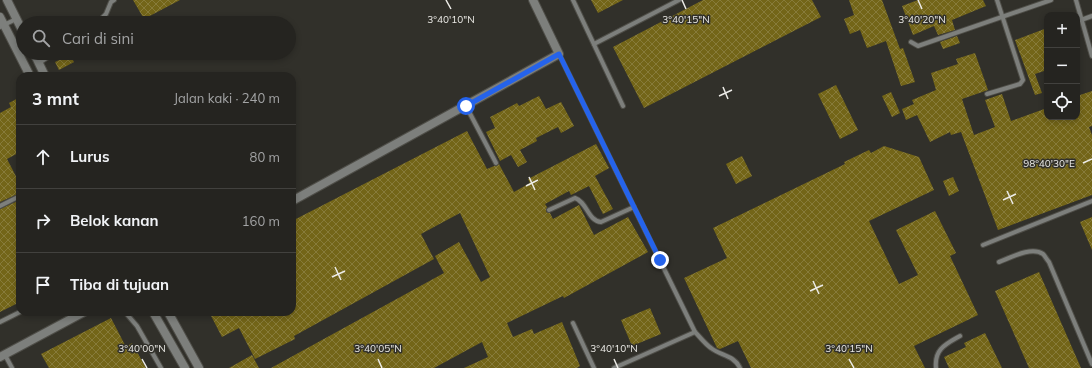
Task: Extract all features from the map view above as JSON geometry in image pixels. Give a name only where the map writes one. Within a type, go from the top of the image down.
[{"type":"street","points":[[7,0],[16,19]]},
{"type":"street","points":[[296,199],[559,54],[533,0]]},
{"type":"street","points":[[0,17],[2,26],[16,51]]},
{"type":"street","points":[[21,60],[28,72]]},
{"type":"street","points":[[38,60],[43,72]]},
{"type":"street","points":[[2,356],[77,316]]},
{"type":"street","points":[[155,316],[185,368]]},
{"type":"street","points":[[170,316],[199,368]]},
{"type":"lane","points":[[572,0],[623,106]]},
{"type":"lane","points":[[594,44],[679,0]]},
{"type":"lane","points":[[987,94],[1020,84],[1023,80],[997,0]]},
{"type":"lane","points":[[911,42],[918,46],[1051,0]]},
{"type":"lane","points":[[1076,0],[1092,56]]},
{"type":"lane","points":[[104,16],[112,1]]},
{"type":"lane","points":[[1081,20],[1092,16]]},
{"type":"lane","points":[[2,26],[16,19]]},
{"type":"lane","points":[[559,54],[695,332],[712,349],[731,357],[740,368]]},
{"type":"lane","points":[[39,63],[44,60]]},
{"type":"lane","points":[[466,106],[496,163]]},
{"type":"lane","points":[[0,206],[16,198]]},
{"type":"lane","points":[[549,210],[575,198],[582,202],[593,219],[597,222],[601,222],[634,206]]},
{"type":"lane","points":[[983,245],[1092,201]]},
{"type":"lane","points":[[999,262],[1035,251],[1043,255],[1049,262],[1092,364]]},
{"type":"lane","points":[[0,322],[16,314]]},
{"type":"lane","points":[[128,316],[137,326],[161,368]]},
{"type":"lane","points":[[573,323],[594,368]]},
{"type":"lane","points":[[614,368],[695,332]]},
{"type":"lane","points":[[936,368],[935,361],[938,353],[944,345],[960,336]]},
{"type":"lane","points":[[2,356],[12,368]]},
{"type":"building","points":[[133,0],[180,0],[150,16],[142,16]]},
{"type":"building","points":[[591,0],[623,0],[598,13]]},
{"type":"building","points":[[703,0],[812,0],[821,17],[644,108],[613,47]]},
{"type":"building","points":[[849,0],[882,0],[900,49],[903,48],[915,82],[901,86],[886,41],[867,48],[860,30],[850,34],[844,19],[854,15]]},
{"type":"building","points":[[918,0],[983,0],[986,6],[952,20],[955,30],[938,35],[934,26],[913,35],[902,6]]},
{"type":"building","points":[[1044,29],[1044,71],[1035,74],[1042,93],[1035,95],[1015,40]]},
{"type":"building","points":[[957,36],[960,43],[943,49],[940,42]]},
{"type":"building","points":[[975,53],[988,90],[962,99],[974,135],[995,127],[985,100],[1002,94],[1011,121],[1044,109],[1044,120],[1080,120],[1080,95],[1092,91],[1092,126],[1089,127],[1092,135],[1092,195],[998,230],[961,132],[951,135],[950,132],[930,142],[917,115],[906,120],[902,109],[914,104],[912,100],[936,90],[931,73],[958,64],[956,59]]},
{"type":"building","points":[[59,60],[73,60],[74,62],[59,70],[55,62]]},
{"type":"building","points":[[836,85],[858,130],[840,139],[818,94]]},
{"type":"building","points":[[891,92],[900,113],[892,117],[882,96]]},
{"type":"building","points":[[539,96],[546,109],[561,102],[574,126],[561,133],[558,127],[536,138],[537,141],[520,150],[527,162],[518,167],[511,155],[500,161],[486,132],[495,128],[490,117],[517,103],[519,106]]},
{"type":"building","points":[[16,99],[16,154],[7,159],[16,176],[16,195],[0,202],[0,113],[11,107],[9,103]]},
{"type":"building","points":[[467,131],[487,169],[499,164],[514,192],[530,183],[528,179],[596,144],[609,168],[595,176],[613,209],[603,214],[589,186],[571,195],[569,191],[545,204],[547,207],[546,212],[550,213],[553,219],[579,205],[594,235],[628,217],[648,252],[564,298],[563,296],[507,323],[513,337],[532,329],[534,334],[562,322],[580,366],[577,368],[464,368],[488,357],[482,342],[434,368],[271,368],[444,273],[435,256],[459,242],[481,282],[490,277],[460,213],[421,234],[434,259],[294,336],[295,339],[255,359],[239,328],[222,337],[211,316],[296,316],[296,219]]},
{"type":"building","points":[[884,146],[919,157],[934,190],[869,221],[899,284],[918,275],[896,230],[935,211],[956,253],[950,256],[978,315],[914,346],[925,368],[751,368],[738,341],[720,349],[717,348],[684,278],[727,258],[713,228],[845,164],[844,162],[869,150],[871,153]]},
{"type":"building","points":[[742,156],[752,176],[736,184],[726,164]]},
{"type":"building","points":[[953,177],[959,191],[949,196],[943,181]]},
{"type":"building","points":[[16,202],[16,304],[0,312],[0,209]]},
{"type":"building","points":[[1092,217],[1092,250],[1080,222]]},
{"type":"building","points":[[1039,272],[1081,368],[1029,368],[995,291]]},
{"type":"building","points":[[650,308],[661,334],[632,346],[621,320]]},
{"type":"building","points":[[111,318],[126,347],[132,343],[146,368],[49,368],[41,354]]},
{"type":"building","points":[[985,333],[1002,368],[949,368],[944,357],[966,347],[964,343]]},
{"type":"building","points":[[252,355],[259,368],[229,368]]},
{"type":"route","points":[[466,106],[559,54],[660,260]]}]
